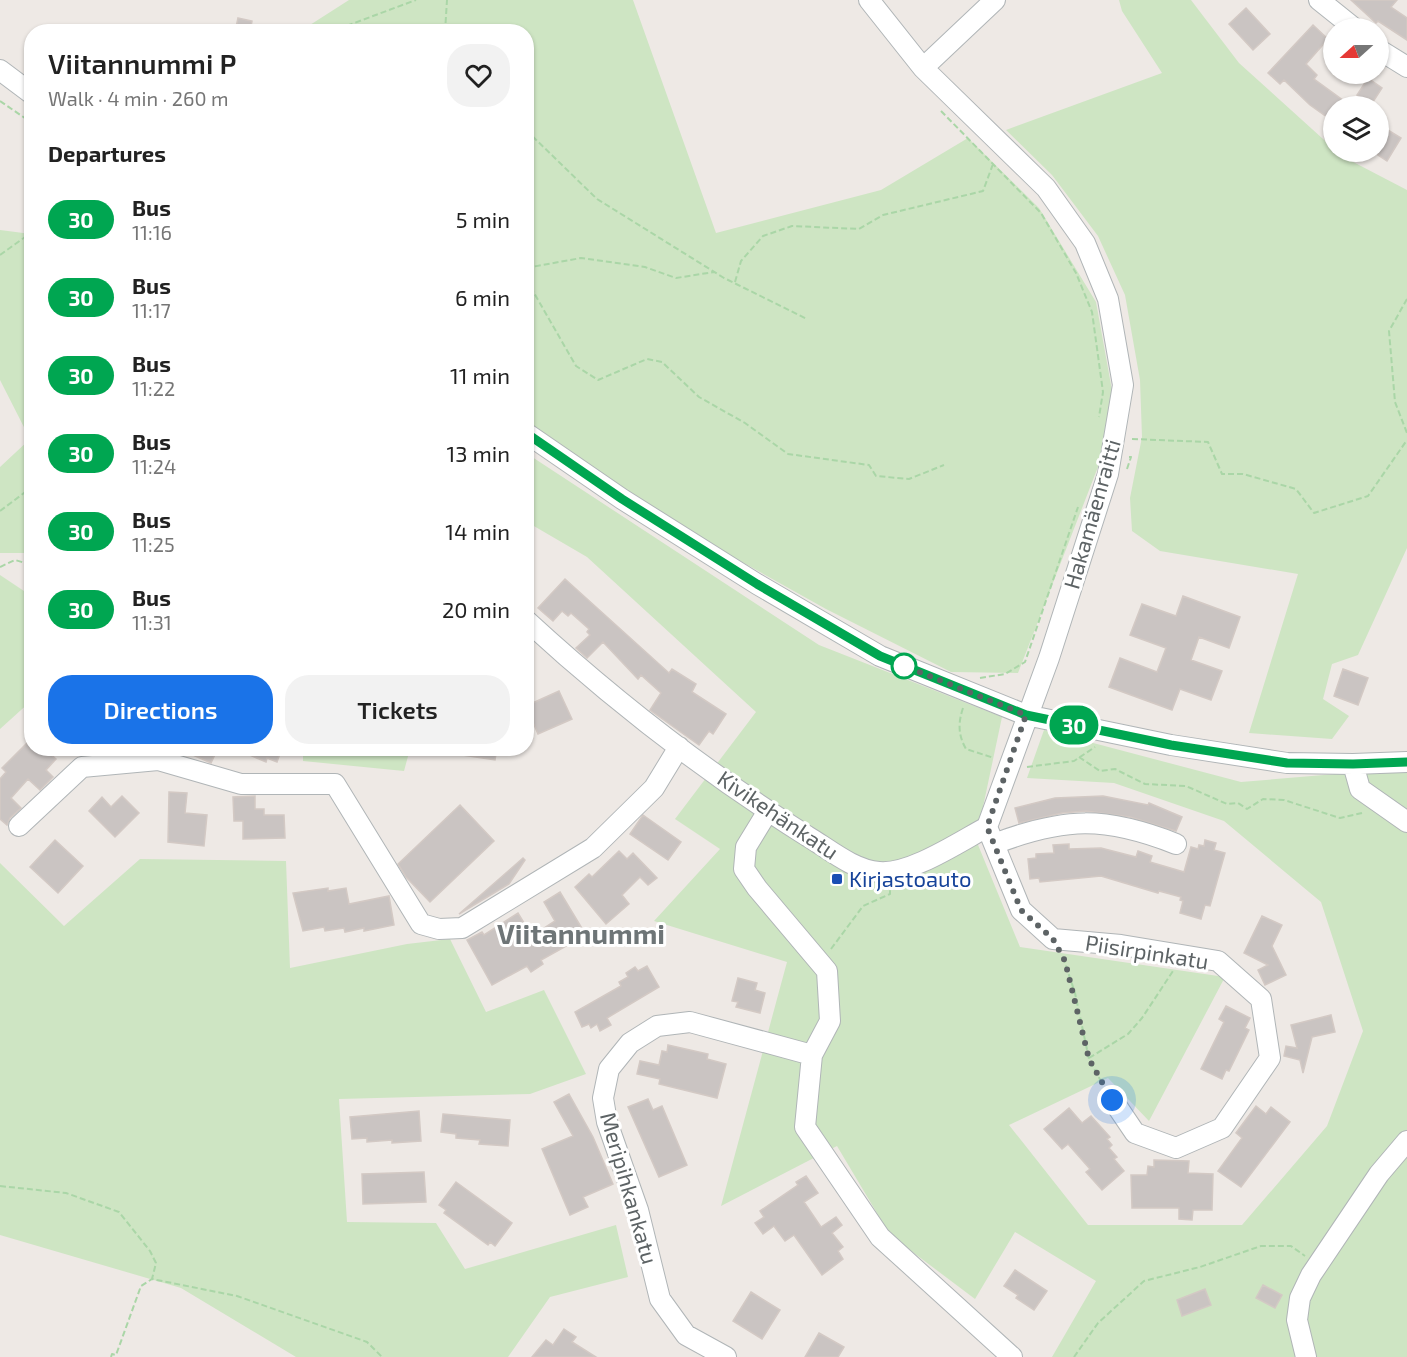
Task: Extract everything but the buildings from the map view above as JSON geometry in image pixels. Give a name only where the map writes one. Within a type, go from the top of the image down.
[{"type":"street","name":"Hakamäenraitti","points":[[869,0],[923,68],[1046,188],[1085,243],[1108,299],[1123,385],[1114,439],[1107,474],[1068,599],[1026,715]]},
{"type":"street","points":[[923,68],[995,0]]},
{"type":"street","points":[[1319,0],[1342,18]]},
{"type":"street","points":[[1389,56],[1407,67]]},
{"type":"street","points":[[0,70],[24,88]]},
{"type":"street","points":[[534,438],[622,499],[767,590],[880,656],[1026,715],[1171,745],[1287,763],[1407,762]]},
{"type":"street","name":"Kivikehänkatu","points":[[534,627],[592,680],[679,747],[768,811],[861,869],[880,873],[900,871],[991,836],[1019,835],[1062,825],[1100,822],[1138,829],[1176,844]]},
{"type":"street","points":[[991,836],[1026,715]]},
{"type":"street","points":[[18,826],[82,767],[158,760],[241,784],[335,784],[420,924],[439,929],[462,928],[593,848],[654,788],[679,747]]},
{"type":"street","points":[[1353,764],[1360,789],[1407,822]]},
{"type":"street","points":[[768,811],[746,847],[744,869],[757,888],[827,971],[830,1021],[812,1055],[805,1127],[880,1237],[1012,1357]]},
{"type":"street","name":"Piisirpinkatu","points":[[991,836],[1021,910],[1053,939],[1121,945],[1218,962],[1261,999],[1270,1058],[1222,1128],[1176,1148],[1135,1132],[1112,1100]]},
{"type":"street","name":"Meripihkankatu","points":[[726,1357],[686,1335],[660,1299],[638,1210],[607,1122],[603,1098],[609,1069],[630,1043],[657,1026],[690,1022],[812,1055]]},
{"type":"street","points":[[1306,1357],[1297,1320],[1300,1298],[1317,1264],[1379,1174],[1407,1141]]},
{"type":"path","points":[[352,24],[416,0]]},
{"type":"path","points":[[446,24],[447,0]]},
{"type":"path","points":[[0,101],[24,118]]},
{"type":"path","points":[[937,106],[1041,213],[1076,273],[1092,312],[1103,392],[1098,426]]},
{"type":"path","points":[[534,138],[597,199],[714,272],[807,319]]},
{"type":"path","points":[[735,283],[741,261],[763,236],[792,226],[859,229],[883,215],[983,191],[993,164]]},
{"type":"path","points":[[0,255],[24,238]]},
{"type":"path","points":[[534,267],[581,258],[645,267],[676,278],[714,272]]},
{"type":"path","points":[[534,293],[576,366],[598,380],[647,359],[662,362],[699,397],[745,423],[788,454],[869,465],[876,476],[909,479],[944,465]]},
{"type":"path","points":[[1407,299],[1389,331],[1395,402],[1407,433]]},
{"type":"path","points":[[1114,439],[1184,439],[1208,442],[1222,474],[1243,474],[1296,489],[1314,513],[1368,496],[1407,440]]},
{"type":"path","points":[[0,512],[24,493]]},
{"type":"path","points":[[1000,760],[966,749],[960,739],[959,721],[968,692],[974,677],[990,678],[1005,674],[1025,662],[1080,503]]},
{"type":"path","points":[[0,567],[15,560],[24,563]]},
{"type":"path","points":[[1021,768],[1074,761],[1094,747],[1101,748]]},
{"type":"path","points":[[1079,757],[1100,771],[1115,769],[1144,784],[1186,786],[1227,804],[1238,803],[1247,809],[1263,799],[1284,800],[1340,818],[1386,807]]},
{"type":"path","points":[[820,963],[863,906],[890,894],[891,887]]},
{"type":"path","points":[[1053,939],[1065,961],[1089,1059],[1112,1100]]},
{"type":"path","points":[[1089,1059],[1111,1046],[1135,1026],[1159,993],[1181,955]]},
{"type":"path","points":[[0,1186],[66,1193],[119,1212],[150,1251],[156,1263],[152,1279],[141,1286],[126,1323],[129,1324],[125,1335],[116,1355],[112,1354],[111,1357]]},
{"type":"path","points":[[1074,1357],[1098,1323],[1144,1281],[1200,1267],[1261,1246],[1291,1246],[1317,1264]]},
{"type":"path","points":[[152,1279],[237,1296],[368,1342],[382,1357]]},
{"type":"green space","points":[[349,0],[633,0],[716,233],[881,190],[968,138],[1039,208],[1096,302],[1117,418],[1018,673],[951,672],[826,609],[665,519],[534,430],[534,24],[312,24]]},
{"type":"green space","points":[[1119,0],[1191,0],[1239,63],[1323,139],[1323,162],[1353,162],[1407,190],[1407,548],[1358,655],[1332,664],[1323,699],[1349,716],[1332,739],[1249,733],[1298,574],[1160,551],[1132,531],[1130,498],[1142,437],[1140,380],[1125,295],[1098,236],[1052,175],[1006,130],[1162,73],[1122,11]]},
{"type":"green space","points":[[0,230],[24,233],[24,427],[0,380]]},
{"type":"green space","points":[[24,445],[24,553],[0,553],[0,467]]},
{"type":"green space","points":[[534,458],[819,645],[1002,717],[976,840],[1020,947],[1225,977],[1149,1121],[1108,1078],[1009,1125],[1088,1225],[1242,1225],[1327,1126],[1363,1031],[1321,902],[1224,821],[1114,783],[1027,778],[1044,730],[1241,782],[1407,768],[1407,1357],[1052,1357],[1096,1281],[1015,1232],[975,1299],[890,1235],[837,1146],[721,1206],[787,962],[654,921],[720,849],[675,819],[756,712],[587,557],[534,526]]},
{"type":"green space","points":[[0,575],[24,591],[24,707],[0,729]]},
{"type":"green space","points":[[303,756],[408,756],[404,771],[303,761]]},
{"type":"green space","points":[[140,859],[286,861],[290,968],[407,944],[450,939],[486,1012],[544,990],[586,1074],[530,1094],[339,1099],[347,1222],[436,1223],[465,1269],[616,1225],[628,1277],[550,1297],[508,1357],[296,1357],[181,1288],[0,1235],[0,863],[64,926]]},
{"type":"bus line","name":"30","points":[[534,438],[622,499],[757,584],[880,656],[1026,715],[1171,745],[1287,763],[1407,762]]},
{"type":"place","name":"Kirjastoauto","points":[[837,879]]},
{"type":"district","name":"Viitannummi","points":[[581,934]]},
{"type":"route","points":[[904,666],[902,665],[1026,715],[987,827],[1021,910],[1053,939],[1065,961],[1075,993],[1078,1018],[1089,1059],[1112,1100]]}]
